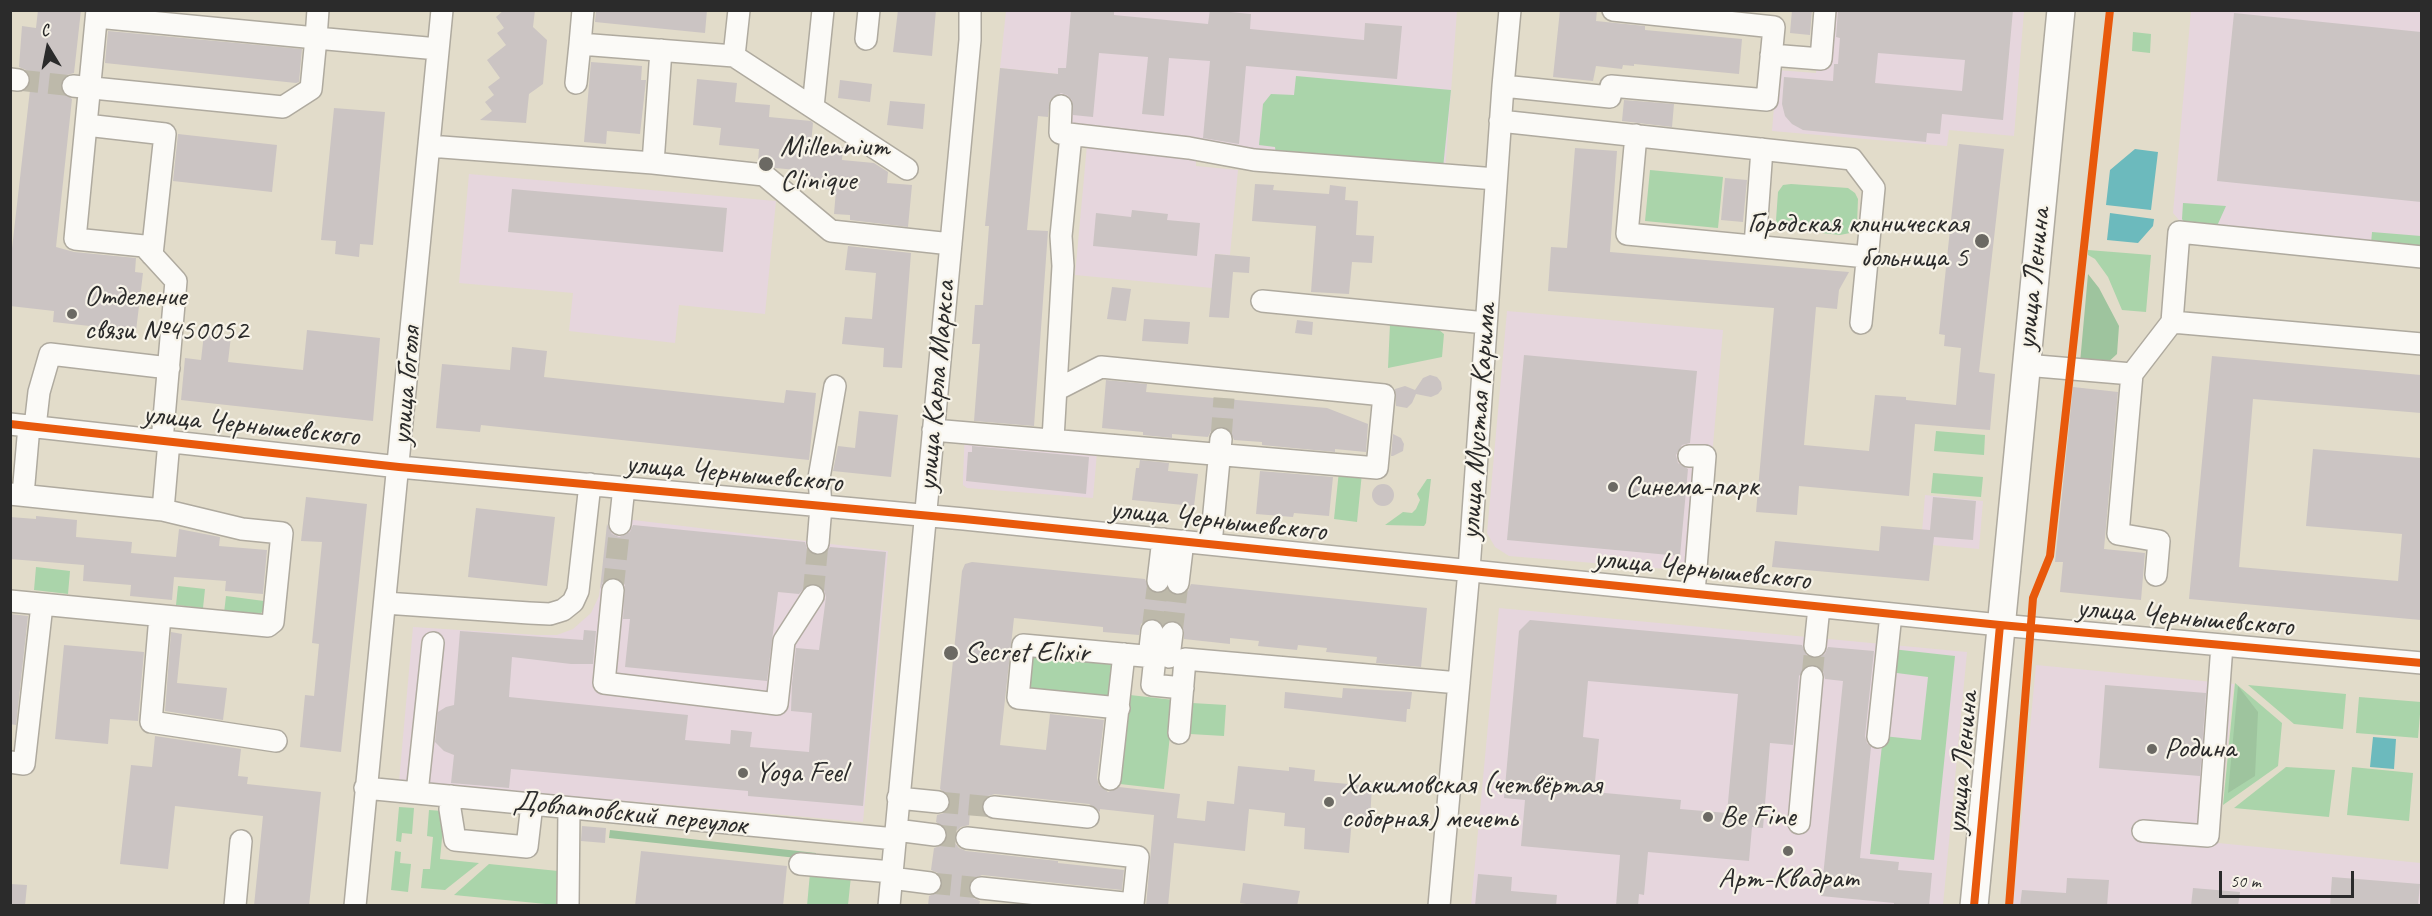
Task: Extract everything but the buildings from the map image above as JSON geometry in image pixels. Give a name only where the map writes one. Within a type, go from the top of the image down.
[{"type":"main road","name":"улица Ленина","points":[[1974,906],[2061,10]]},
{"type":"street","points":[[81,87],[283,107],[311,89],[318,10]]},
{"type":"street","name":"улица Гоголя","points":[[355,906],[442,10]]},
{"type":"street","points":[[576,83],[583,10]]},
{"type":"street","points":[[734,56],[738,10]]},
{"type":"street","points":[[813,107],[823,10]]},
{"type":"street","points":[[866,39],[869,10]]},
{"type":"street","name":"улица Карла Маркса","points":[[889,906],[970,40],[970,10]]},
{"type":"street","name":"улица Мустая Карима","points":[[1439,906],[1468,570],[1510,10]]},
{"type":"street","points":[[1503,86],[1610,97],[1611,86],[1767,100],[1774,27],[1760,18],[1613,10]]},
{"type":"street","points":[[1771,55],[1821,59],[1825,10]]},
{"type":"street","points":[[163,510],[169,368],[176,282],[144,246],[75,239],[86,125],[81,87],[97,14],[438,49]]},
{"type":"street","points":[[580,44],[734,56],[907,168]]},
{"type":"street","points":[[653,163],[660,50]]},
{"type":"street","points":[[1061,106],[1060,133],[1071,135],[1189,148],[1254,160],[1496,179]]},
{"type":"street","points":[[1500,121],[1852,159],[1874,188],[1861,323]]},
{"type":"street","points":[[86,125],[165,134],[152,255]]},
{"type":"street","points":[[1053,439],[1063,266],[1061,236],[1071,135]]},
{"type":"street","points":[[1636,135],[1627,234],[1867,257]]},
{"type":"street","points":[[429,146],[653,163],[764,175],[831,231],[951,244]]},
{"type":"street","points":[[1755,246],[1762,149]]},
{"type":"street","points":[[2156,575],[2159,541],[2118,534],[2132,374],[2172,322],[2179,232],[2421,257]]},
{"type":"street","points":[[1262,301],[1486,323]]},
{"type":"street","points":[[2172,322],[2421,344]]},
{"type":"street","points":[[10,601],[268,626],[273,622],[282,533],[243,528],[163,510],[17,494],[25,426],[51,354],[169,368]]},
{"type":"street","points":[[2025,365],[2132,374]]},
{"type":"street","points":[[933,430],[1053,439],[1220,446],[1377,468],[1384,395],[1225,389],[1101,367],[1056,390]]},
{"type":"street","points":[[818,543],[821,506],[819,478],[835,386]]},
{"type":"street","name":"улица Чернышевского","points":[[25,426],[399,466],[925,515],[2000,625],[2421,663]]},
{"type":"street","points":[[1211,544],[1220,446]]},
{"type":"street","points":[[1689,456],[1705,456],[1694,593]]},
{"type":"street","points":[[385,603],[529,614],[550,614],[563,610],[573,602],[578,591],[590,484]]},
{"type":"street","points":[[620,524],[624,487]]},
{"type":"street","points":[[1168,582],[1173,540]]},
{"type":"street","points":[[613,590],[604,683],[777,704],[784,641],[813,596]]},
{"type":"street","points":[[10,762],[24,764],[42,605]]},
{"type":"street","points":[[1815,646],[1819,607]]},
{"type":"street","points":[[1878,737],[1891,614]]},
{"type":"street","points":[[160,616],[151,722],[276,741]]},
{"type":"street","points":[[1159,657],[1162,632]]},
{"type":"street","points":[[417,793],[434,643]]},
{"type":"street","points":[[1119,708],[1018,698],[1023,645],[1159,657]]},
{"type":"street","points":[[2143,831],[2208,836],[2222,645]]},
{"type":"street","points":[[1110,779],[1124,654]]},
{"type":"street","points":[[1159,657],[1155,657],[1152,685],[1183,688]]},
{"type":"street","points":[[1179,733],[1185,659],[1459,683]]},
{"type":"street","points":[[1799,823],[1812,677]]},
{"type":"street","name":"Довлатовский переулок","points":[[365,788],[568,808],[895,835],[935,835]]},
{"type":"street","points":[[451,796],[450,809],[455,840],[494,844],[527,847],[532,804]]},
{"type":"street","points":[[898,798],[938,802]]},
{"type":"street","points":[[994,807],[1088,817]]},
{"type":"street","points":[[568,808],[568,906]]},
{"type":"street","points":[[967,838],[1138,857],[1133,904],[1011,898],[981,888]]},
{"type":"street","points":[[236,906],[241,841]]},
{"type":"street","points":[[800,864],[891,875],[930,883]]},
{"type":"shaded area","points":[[2401,10],[2421,12],[2421,247],[2184,226],[2173,213],[2191,11]]},
{"type":"shaded area","points":[[1006,11],[1457,11],[1445,172],[1054,134],[1058,74],[1000,68]]},
{"type":"shaded area","points":[[1822,11],[2024,11],[2014,136],[1949,130],[1947,146],[1772,131],[1777,70],[1816,73]]},
{"type":"shaded area","points":[[1087,145],[1196,155],[1196,166],[1238,170],[1230,255],[1215,254],[1212,288],[1075,275]]},
{"type":"shaded area","points":[[469,174],[776,201],[765,314],[679,305],[675,343],[569,331],[573,293],[459,283]]},
{"type":"shaded area","points":[[1507,311],[1723,330],[1702,572],[1509,556],[1495,547],[1487,533]]},
{"type":"shaded area","points":[[965,429],[1098,441],[1093,498],[967,488],[963,485]]},
{"type":"shaded area","points":[[1925,495],[1983,501],[1979,549],[1921,544]]},
{"type":"shaded area","points":[[609,517],[888,551],[863,822],[399,781],[413,627],[537,635],[557,635],[573,629],[591,613],[599,596]]},
{"type":"shaded area","points":[[1499,608],[1967,652],[1943,905],[1471,906]]},
{"type":"shaded area","points":[[2036,665],[2234,684],[2218,843],[2421,863],[2421,905],[2013,906]]},
{"type":"green space","points":[[2133,32],[2151,34],[2150,53],[2132,51]]},
{"type":"green space","points":[[1296,76],[1451,90],[1443,168],[1276,155],[1275,147],[1259,145],[1263,104],[1271,94],[1294,95]]},
{"type":"green space","points":[[1650,170],[1723,177],[1718,228],[1645,221]]},
{"type":"green space","points":[[1783,185],[1848,188],[1855,193],[1858,199],[1857,225],[1850,233],[1840,235],[1785,229],[1779,226],[1776,220],[1778,192]]},
{"type":"green space","points":[[2183,203],[2226,206],[2217,226],[2185,224],[2182,219]]},
{"type":"green space","points":[[2372,232],[2421,236],[2421,248],[2371,244]]},
{"type":"green space","points":[[2088,250],[2151,255],[2146,312],[2122,310],[2108,277],[2095,259],[2088,255]]},
{"type":"green space","points":[[2088,274],[2099,288],[2119,326],[2117,354],[2105,365],[2080,363]]},
{"type":"green space","points":[[1390,324],[1438,329],[1444,334],[1442,357],[1388,368]]},
{"type":"green space","points":[[1936,431],[1985,435],[1984,455],[1934,451]]},
{"type":"green space","points":[[1339,471],[1362,473],[1357,522],[1334,519]]},
{"type":"green space","points":[[1933,473],[1983,477],[1981,497],[1931,493]]},
{"type":"green space","points":[[1427,479],[1431,479],[1424,526],[1385,525],[1403,512],[1412,513],[1416,509],[1420,500],[1417,494]]},
{"type":"green space","points":[[36,567],[70,571],[68,594],[34,590]]},
{"type":"green space","points":[[178,586],[205,589],[203,608],[176,605]]},
{"type":"green space","points":[[226,596],[264,601],[263,611],[257,617],[224,613]]},
{"type":"green space","points":[[1892,649],[1955,656],[1934,860],[1870,854],[1883,736],[1921,740],[1928,677],[1889,672]]},
{"type":"green space","points":[[1031,652],[1114,661],[1110,699],[1027,690]]},
{"type":"green space","points":[[2235,683],[2282,723],[2278,766],[2223,805]]},
{"type":"green space","points":[[2248,685],[2346,694],[2343,729],[2294,724]]},
{"type":"green space","points":[[2238,686],[2258,712],[2255,776],[2228,793]]},
{"type":"green space","points":[[1130,695],[1174,700],[1164,789],[1120,784]]},
{"type":"green space","points":[[2359,697],[2421,702],[2418,738],[2356,733]]},
{"type":"green space","points":[[1192,703],[1226,705],[1224,736],[1190,734]]},
{"type":"green space","points":[[2286,767],[2335,770],[2329,817],[2234,808]]},
{"type":"green space","points":[[2352,767],[2413,773],[2409,821],[2347,815]]},
{"type":"green space","points":[[399,807],[414,808],[412,834],[402,833],[401,842],[396,841]]},
{"type":"green space","points":[[429,810],[442,811],[444,818],[440,859],[479,863],[445,890],[421,888],[423,869],[430,869],[433,837],[427,836]]},
{"type":"green space","points":[[610,830],[816,853],[816,860],[609,838]]},
{"type":"green space","points":[[395,851],[401,852],[400,863],[411,864],[408,892],[391,890]]},
{"type":"green space","points":[[489,864],[558,871],[556,905],[454,895]]},
{"type":"green space","points":[[810,873],[851,876],[848,905],[807,906]]},
{"type":"water","points":[[2135,149],[2158,152],[2151,210],[2106,205],[2110,170]]},
{"type":"water","points":[[2110,213],[2154,219],[2153,226],[2138,243],[2107,240]]},
{"type":"water","points":[[2373,737],[2396,739],[2394,769],[2370,767]]},
{"type":"tunnel","points":[[18,80],[73,86]]},
{"type":"tunnel","points":[[1221,439],[1224,398]]},
{"type":"tunnel","points":[[613,590],[620,524]]},
{"type":"tunnel","points":[[813,596],[818,543]]},
{"type":"tunnel","points":[[1152,631],[1158,581]]},
{"type":"tunnel","points":[[1172,633],[1178,583]]},
{"type":"tunnel","points":[[1812,677],[1815,646]]},
{"type":"tunnel","points":[[938,802],[994,807]]},
{"type":"tunnel","points":[[935,835],[967,838]]},
{"type":"tunnel","points":[[930,883],[981,888]]},
{"type":"cycle path","points":[[2009,906],[2033,598],[2050,556],[2110,10]]},
{"type":"cycle path","points":[[10,424],[399,467],[964,519],[2000,625],[2422,663]]},
{"type":"cycle path","points":[[1974,906],[2000,625]]},
{"type":"place","name":"Millennium Clinique","points":[[766,164]]},
{"type":"place","name":"Городская клиническая больница 5","points":[[1982,241]]},
{"type":"place","name":"Отделение связи №450052","points":[[72,314]]},
{"type":"place","name":"Синема-парк","points":[[1613,487]]},
{"type":"place","name":"Secret Elixir","points":[[951,653]]},
{"type":"place","name":"Родина","points":[[2152,749]]},
{"type":"place","name":"Yoga Feel","points":[[743,773]]},
{"type":"place","name":"Хакимовская (четвёртая соборная) мечеть","points":[[1329,802]]},
{"type":"place","name":"Be Fine","points":[[1708,817]]},
{"type":"place","name":"Арт-Квадрат","points":[[1788,851]]}]
